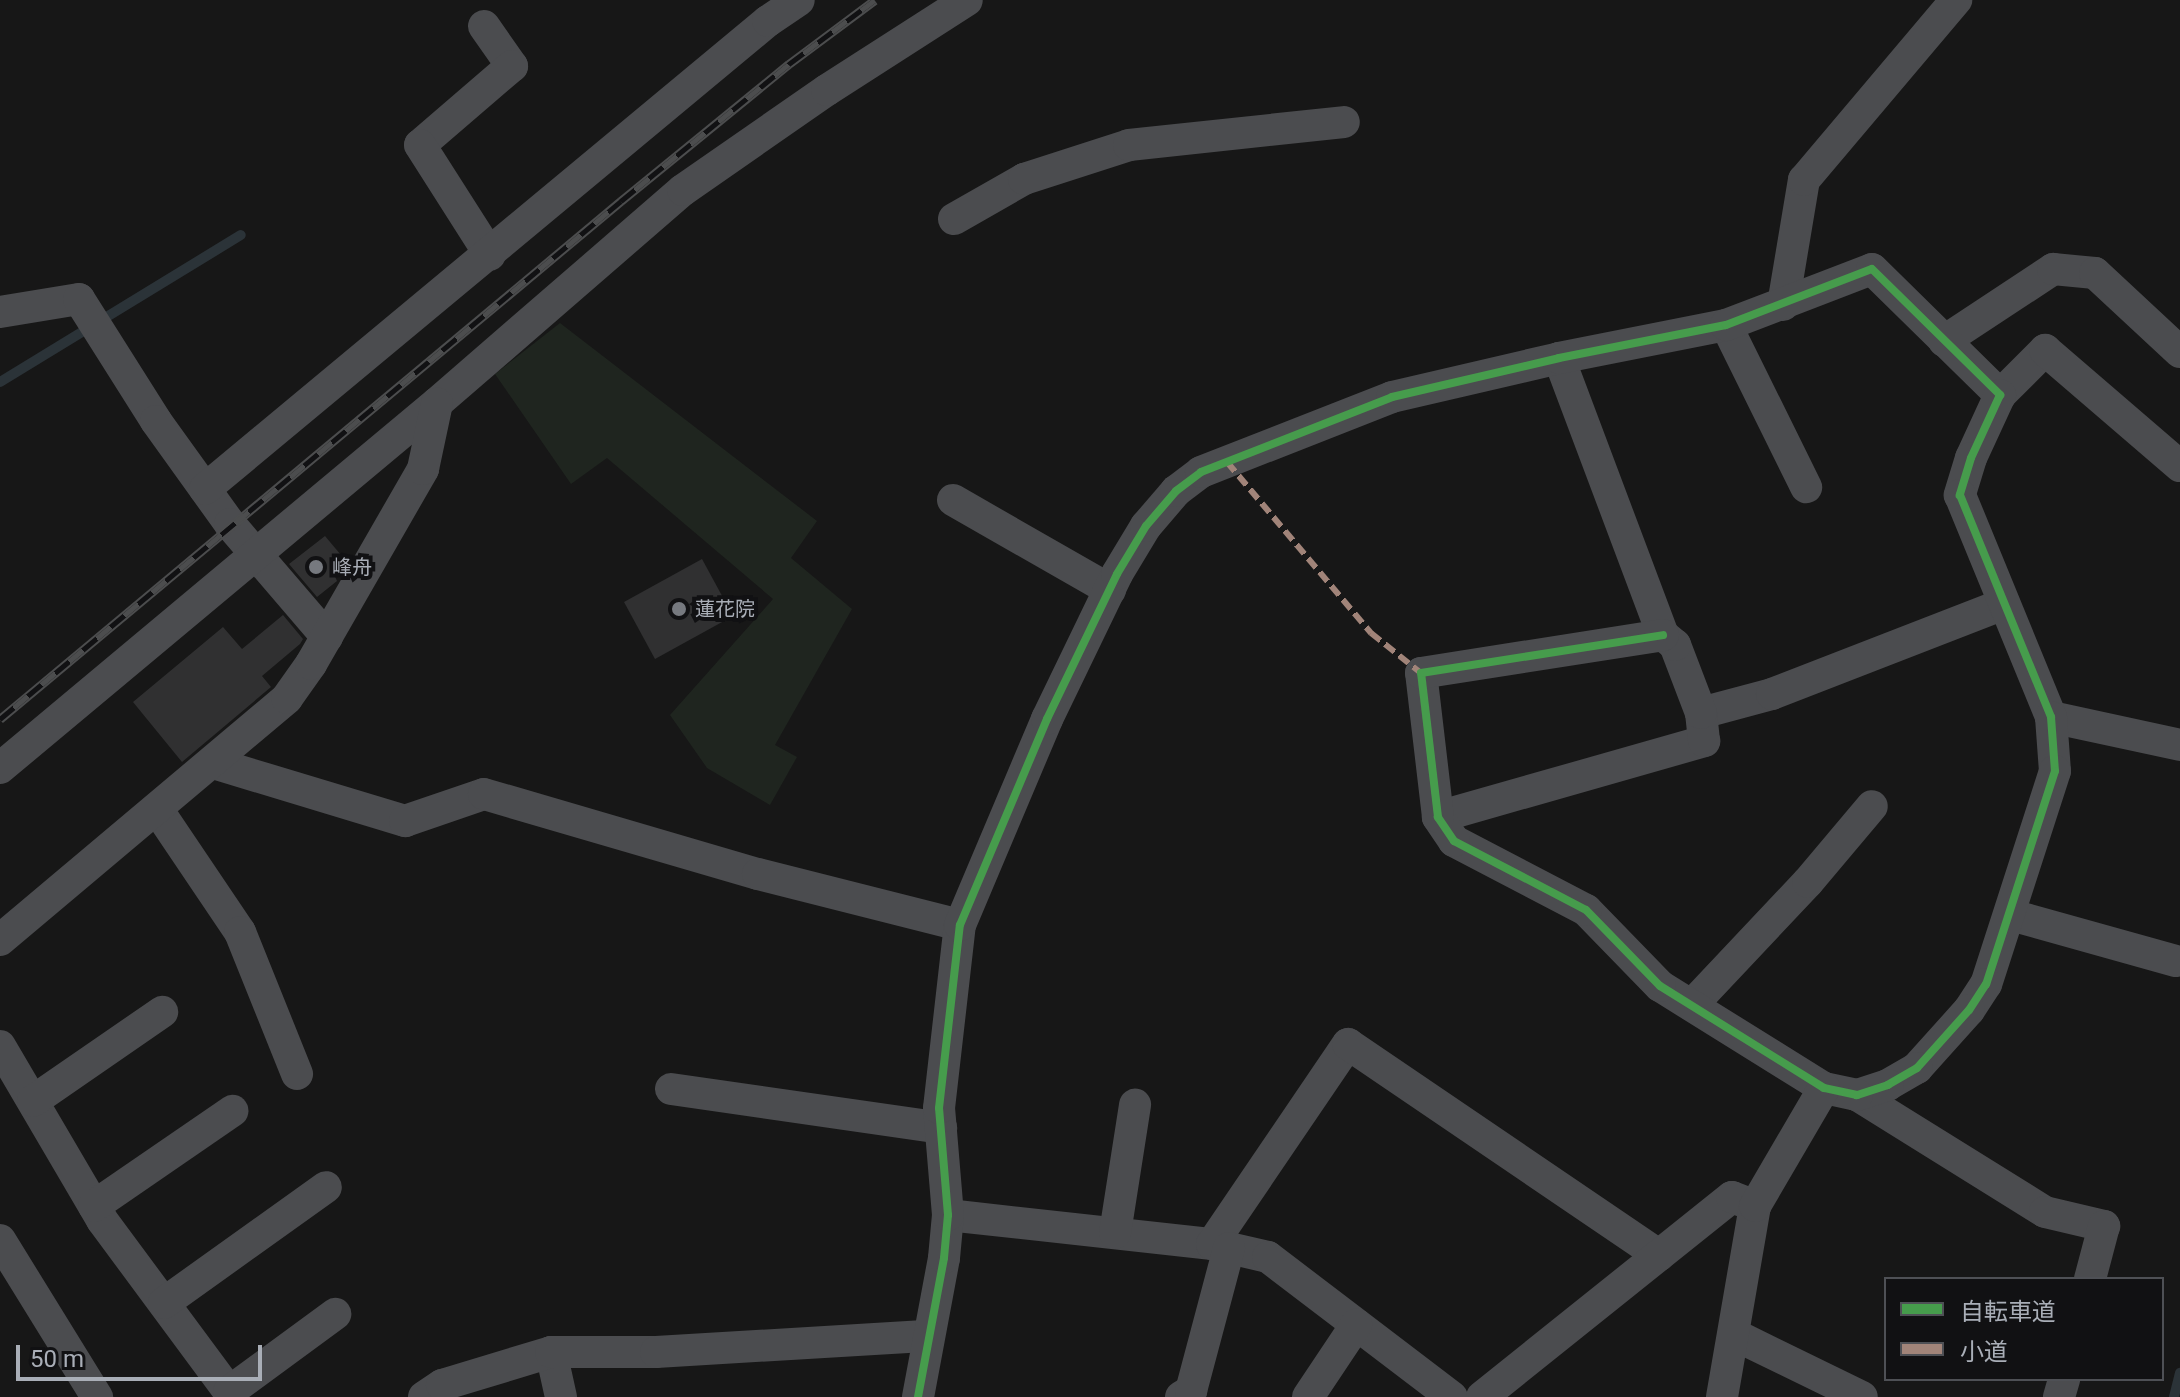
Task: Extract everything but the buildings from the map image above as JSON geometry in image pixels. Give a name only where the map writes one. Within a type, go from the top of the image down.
[{"type":"street","points":[[205,489],[768,21],[799,0]]},
{"type":"street","points":[[0,768],[437,403],[683,190],[827,90],[967,0]]},
{"type":"street","points":[[1783,305],[1804,180],[1956,0]]},
{"type":"street","points":[[484,26],[512,66],[420,145],[490,255]]},
{"type":"street","points":[[954,219],[1024,179],[1129,145],[1344,122]]},
{"type":"street","points":[[918,1397],[944,1258],[948,1215],[941,1128],[945,1039],[960,925],[1047,719],[1110,590],[1146,526],[1176,491],[1201,472],[1392,397],[1559,358],[1726,325],[1872,269],[2000,395]]},
{"type":"street","points":[[1944,341],[2053,269],[2095,273],[2180,352]]},
{"type":"street","points":[[0,312],[79,299],[205,489],[255,555],[327,637]]},
{"type":"street","points":[[1726,325],[1806,487]]},
{"type":"street","points":[[1857,1095],[1888,1085],[1917,1068],[1969,1010],[1986,984],[2011,915],[2055,771],[2051,717],[1960,495],[1971,458],[2000,395],[2045,350],[2180,466]]},
{"type":"street","points":[[1438,817],[1704,741],[1701,713],[1675,645],[1663,635],[1559,358]]},
{"type":"street","points":[[0,940],[287,698],[327,637],[423,469],[437,403]]},
{"type":"street","points":[[953,500],[1110,590]]},
{"type":"street","points":[[1701,713],[1772,694],[2004,604]]},
{"type":"street","points":[[1663,635],[1421,673],[1438,817],[1454,841],[1586,910],[1660,986],[1824,1088],[1857,1095],[2045,1212],[2104,1226],[2091,1277]]},
{"type":"street","points":[[2051,717],[2180,745]]},
{"type":"street","points":[[213,763],[405,821],[484,794],[758,874],[960,925]]},
{"type":"street","points":[[1692,1005],[1808,882],[1872,806]]},
{"type":"street","points":[[157,809],[240,932],[297,1074]]},
{"type":"street","points":[[2011,915],[2176,961]]},
{"type":"street","points":[[33,1101],[162,1012]]},
{"type":"street","points":[[1181,1397],[1191,1391],[1220,1246],[1348,1044],[1659,1255]]},
{"type":"street","points":[[0,1046],[94,1206],[231,1395],[335,1314]]},
{"type":"street","points":[[1722,1397],[1755,1206],[1824,1088]]},
{"type":"street","points":[[671,1089],[941,1128]]},
{"type":"street","points":[[1115,1233],[1135,1105]]},
{"type":"street","points":[[94,1206],[232,1111]]},
{"type":"street","points":[[164,1303],[326,1187]]},
{"type":"street","points":[[1482,1397],[1732,1197],[1755,1206]]},
{"type":"street","points":[[948,1215],[1220,1246],[1268,1257],[1452,1397]]},
{"type":"street","points":[[0,1240],[97,1397]]},
{"type":"street","points":[[1308,1397],[1356,1325]]},
{"type":"street","points":[[1735,1335],[1862,1397]]},
{"type":"street","points":[[424,1397],[442,1385],[551,1352],[656,1352],[929,1336]]},
{"type":"street","points":[[551,1352],[561,1397]]},
{"type":"shaded area","points":[[560,323],[817,521],[791,558],[852,609],[775,745],[797,757],[770,805],[707,768],[670,715],[773,599],[607,458],[571,484],[495,374]]},
{"type":"waterway","points":[[0,382],[241,235]]},
{"type":"waterway","points":[[2174,1397],[2180,1373]]},
{"type":"railway","points":[[0,719],[621,201],[789,64],[875,0]]},
{"type":"marked path","points":[[1227,462],[1371,633],[1421,673]]},
{"type":"cycle path","points":[[918,1397],[944,1258],[948,1215],[939,1108],[960,925],[1047,719],[1117,574],[1146,526],[1176,491],[1201,472],[1392,397],[1559,358],[1726,325],[1872,269],[2000,395],[1971,458],[1960,495],[2051,717],[2055,771],[1986,984],[1969,1010],[1917,1068],[1888,1085],[1857,1095],[1824,1088],[1660,986],[1586,910],[1454,841],[1438,817],[1421,673],[1663,635]]},
{"type":"place","name":"峰舟","points":[[316,567]]},
{"type":"place","name":"蓮花院","points":[[679,609]]}]
